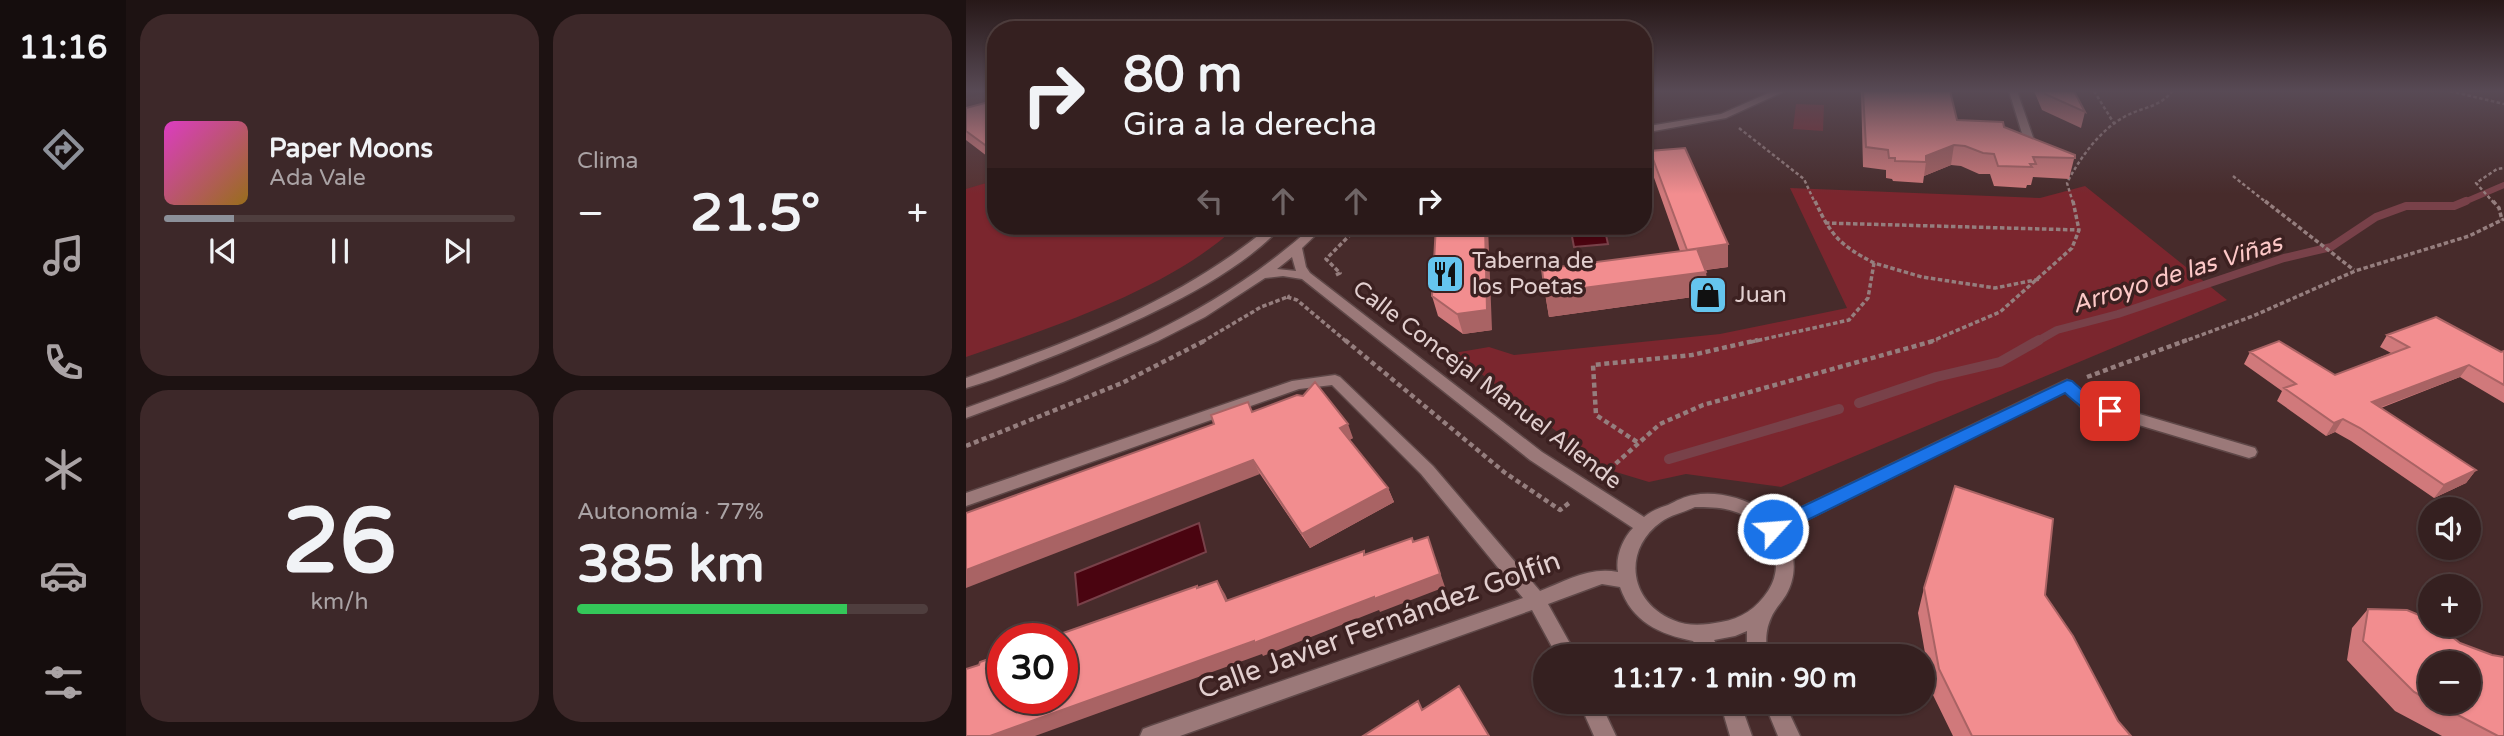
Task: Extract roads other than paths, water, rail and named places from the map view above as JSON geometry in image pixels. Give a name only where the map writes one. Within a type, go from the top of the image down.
[{"type":"street","points":[[1652,128],[1670,125]]},
{"type":"street","points":[[2024,125],[2029,140]]},
{"type":"street","points":[[966,383],[1086,337],[1167,299],[1227,264],[1264,235]]},
{"type":"street","points":[[966,413],[1117,355],[1219,302],[1261,275],[1310,235]]},
{"type":"street","points":[[1296,248],[1300,267],[1306,276]]},
{"type":"street","points":[[1261,275],[1283,272],[1306,276]]},
{"type":"street","name":"Calle Concejal Manuel Allende","points":[[1306,276],[1479,412],[1591,485],[1644,526]]},
{"type":"street","points":[[966,500],[1297,384],[1335,380],[1427,470],[1537,601],[1560,644]]},
{"type":"street","points":[[1773,529],[2067,385],[2087,404],[2249,452]]},
{"type":"street","points":[[1756,644],[1756,633],[1763,613],[1783,586],[1786,571],[1781,542],[1773,529],[1746,509],[1712,501],[1676,506],[1660,513],[1644,526],[1631,542],[1627,554],[1626,581],[1631,594],[1650,617],[1681,631],[1698,634],[1733,629],[1763,613]]},
{"type":"street","name":"Calle Javier Fernández Golfín","points":[[1151,736],[1602,576],[1626,581]]},
{"type":"street","points":[[1698,634],[1705,644]]},
{"type":"street","points":[[1595,714],[1605,736]]},
{"type":"street","points":[[1734,714],[1741,736]]},
{"type":"street","points":[[1779,714],[1789,736]]},
{"type":"waterway","name":"Arroyo de las Viñas","points":[[2462,203],[2504,185]]},
{"type":"waterway","name":"Arroyo de las Viñas","points":[[2036,342],[2057,330],[2118,314],[2284,258],[2331,247],[2376,217],[2406,206],[2454,206],[2466,201]]},
{"type":"waterway","name":"Arroyo de las Viñas","points":[[1859,403],[1936,377],[2000,362],[2039,340]]},
{"type":"waterway","name":"Arroyo de las Viñas","points":[[1669,459],[1839,409]]},
{"type":"place","name":"Taberna de los Poetas","points":[[1445,274]]},
{"type":"place","name":"Juan","points":[[1708,295]]}]
